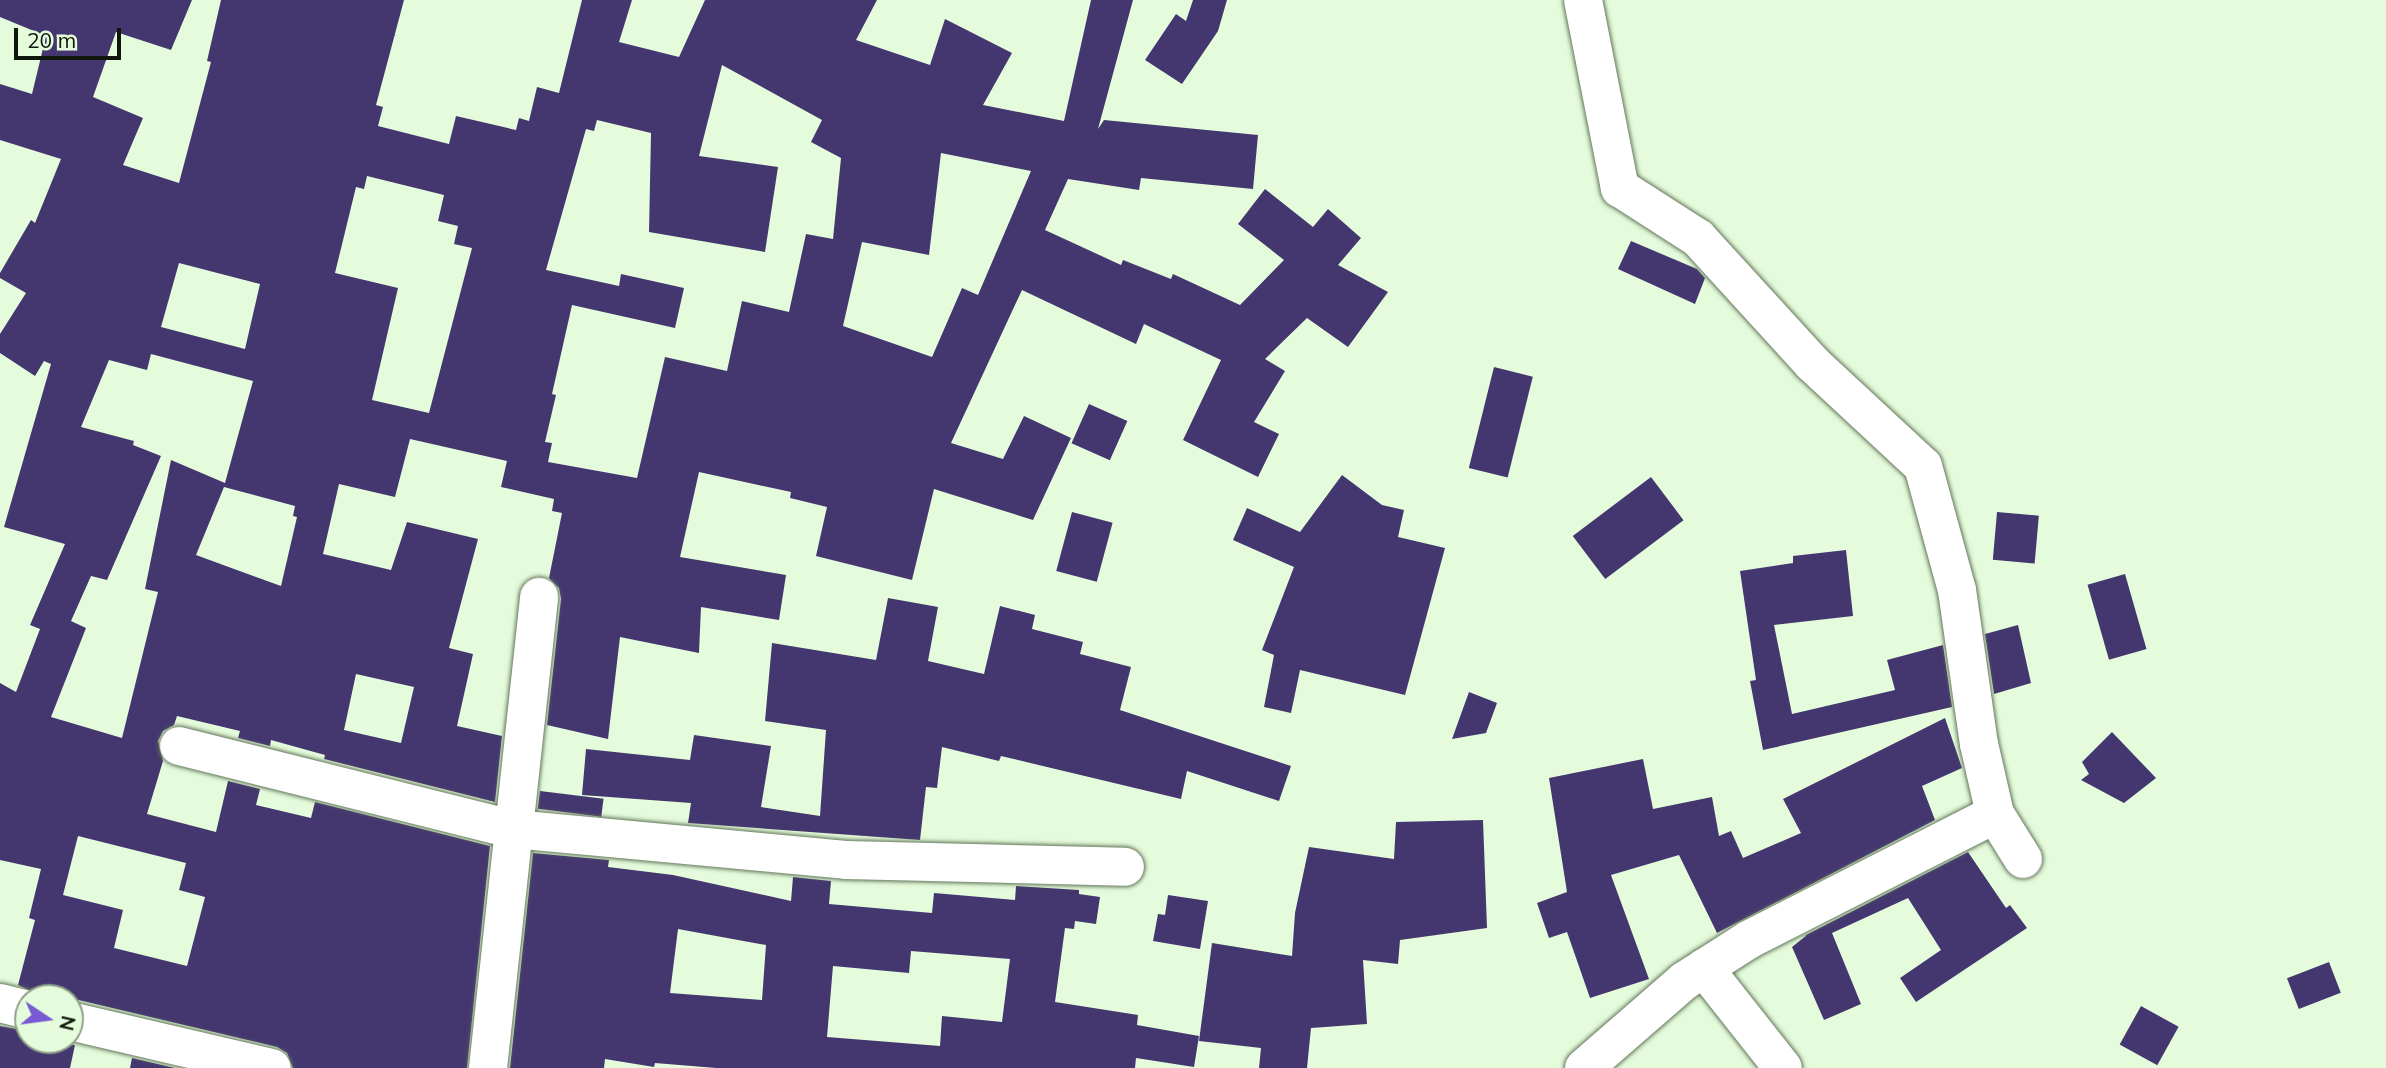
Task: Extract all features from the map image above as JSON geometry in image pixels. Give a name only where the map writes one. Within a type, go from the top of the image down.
[{"type":"street","points":[[1583,0],[1620,188],[1698,238],[1812,363],[1923,466],[1957,590],[1979,744],[1995,814],[2023,859]]},
{"type":"street","points":[[488,1068],[538,597]]},
{"type":"street","points":[[179,746],[513,828],[846,860],[1125,867]]},
{"type":"street","points":[[1584,1068],[1704,968],[1773,927],[1995,814]]},
{"type":"street","points":[[1704,968],[1783,1068]]},
{"type":"street","points":[[84,1026],[182,1059],[272,1068]]},
{"type":"building","points":[[0,0],[192,0],[171,50],[116,32],[93,97],[143,118],[123,165],[179,183],[211,62],[207,61],[221,0],[404,0],[376,105],[383,107],[378,126],[449,144],[456,116],[516,130],[519,118],[529,121],[537,87],[559,93],[582,0],[632,0],[619,42],[679,57],[705,0],[877,0],[856,40],[930,65],[945,19],[1012,53],[983,105],[1064,121],[1091,0],[1133,0],[1098,129],[1104,120],[1258,135],[1253,189],[1141,178],[1139,190],[1068,179],[1045,230],[1121,265],[1123,260],[1171,279],[1173,274],[1240,305],[1284,260],[1238,224],[1265,189],[1313,227],[1328,209],[1361,238],[1338,265],[1388,292],[1348,347],[1307,318],[1265,359],[1285,371],[1254,422],[1279,434],[1258,477],[1183,440],[1221,360],[1144,324],[1136,344],[1022,290],[951,443],[1003,459],[1024,416],[1071,438],[1033,520],[934,489],[912,580],[816,556],[827,507],[790,498],[791,492],[699,472],[680,557],[786,575],[779,620],[701,607],[699,653],[620,637],[608,739],[547,725],[561,599],[559,588],[549,578],[562,513],[552,511],[554,499],[501,487],[507,461],[410,439],[395,497],[339,484],[323,554],[391,570],[407,522],[478,539],[449,648],[473,654],[457,726],[502,736],[495,802],[324,759],[325,755],[271,740],[270,746],[238,738],[240,731],[177,716],[174,725],[163,731],[158,741],[163,761],[147,814],[216,832],[228,781],[260,789],[256,805],[311,818],[315,802],[490,846],[467,1068],[293,1068],[287,1053],[277,1047],[84,1001],[84,984],[18,984],[35,920],[29,918],[41,869],[0,860],[0,683],[16,692],[40,629],[30,625],[65,544],[4,527],[51,364],[44,361],[35,376],[0,353],[0,334],[26,293],[0,278],[0,273],[31,220],[35,223],[61,159],[0,140],[0,84],[32,94],[46,36],[0,17]],"holes":[[[722,65],[822,120],[811,142],[841,158],[833,239],[806,234],[789,312],[742,301],[727,371],[665,357],[637,478],[548,462],[552,443],[545,442],[556,395],[552,394],[572,305],[675,328],[684,288],[621,274],[619,286],[546,270],[586,129],[594,131],[597,120],[651,133],[649,232],[765,252],[778,167],[699,156]],[[941,153],[1031,171],[978,295],[962,288],[932,357],[843,326],[862,242],[929,255]],[[367,176],[444,195],[438,221],[458,226],[454,244],[472,248],[429,413],[372,400],[398,288],[335,273],[356,187],[364,189]],[[179,263],[260,284],[245,349],[161,327]],[[151,354],[253,381],[225,483],[171,460],[145,589],[158,592],[122,738],[51,717],[86,628],[71,621],[91,576],[107,580],[161,456],[133,445],[134,441],[81,427],[109,360],[147,370]],[[224,487],[295,506],[293,516],[297,517],[281,586],[196,555]],[[356,674],[414,687],[401,743],[344,730]],[[78,836],[186,863],[179,890],[205,897],[187,966],[114,948],[123,910],[63,895]]]},
{"type":"building","points":[[1193,0],[1227,0],[1218,31],[1182,84],[1145,60],[1176,14],[1186,21]]},
{"type":"building","points":[[1631,241],[1697,269],[1705,278],[1695,304],[1618,269]]},
{"type":"building","points":[[1494,367],[1533,377],[1508,478],[1469,468]]},
{"type":"building","points":[[1089,404],[1127,421],[1110,460],[1072,443]]},
{"type":"building","points":[[1342,475],[1382,505],[1404,510],[1398,537],[1445,548],[1405,695],[1300,670],[1291,713],[1264,707],[1274,655],[1262,650],[1294,567],[1233,540],[1247,508],[1300,532]]},
{"type":"building","points":[[1651,477],[1683,520],[1605,579],[1573,536]]},
{"type":"building","points":[[1072,512],[1113,523],[1097,582],[1056,571]]},
{"type":"building","points":[[1997,512],[2039,516],[2035,563],[1993,560]]},
{"type":"building","points":[[1846,550],[1853,616],[1774,625],[1792,714],[1895,690],[1887,660],[1943,645],[1952,707],[1763,750],[1750,681],[1756,680],[1740,571],[1793,563],[1793,556]]},
{"type":"building","points":[[2125,574],[2146,649],[2109,660],[2088,585]]},
{"type":"building","points":[[888,598],[938,607],[928,661],[984,674],[1000,606],[1035,615],[1032,629],[1083,642],[1080,654],[1131,667],[1120,710],[1291,766],[1279,801],[1187,771],[1181,799],[1001,756],[999,761],[942,747],[937,788],[926,787],[920,840],[688,823],[691,803],[582,795],[586,749],[690,760],[694,735],[771,746],[761,807],[820,816],[826,730],[765,721],[772,643],[876,660]]},
{"type":"building","points":[[2018,625],[2031,683],[1994,694],[1985,634]]},
{"type":"building","points":[[1469,692],[1497,703],[1486,733],[1452,739]]},
{"type":"building","points":[[1945,718],[1962,768],[1922,786],[1935,820],[1717,933],[1679,855],[1611,875],[1649,979],[1590,998],[1567,932],[1549,938],[1537,903],[1567,892],[1549,778],[1643,759],[1653,809],[1712,797],[1719,836],[1731,831],[1743,858],[1801,833],[1783,799]]},
{"type":"building","points":[[2112,732],[2156,778],[2124,803],[2081,780],[2089,774],[2082,762]]},
{"type":"building","points":[[540,791],[604,799],[601,817],[538,809]]},
{"type":"building","points":[[1483,820],[1487,928],[1400,940],[1398,964],[1363,960],[1367,1024],[1311,1028],[1307,1068],[1259,1068],[1261,1048],[1199,1041],[1212,943],[1292,956],[1295,913],[1309,847],[1394,859],[1396,822]]},
{"type":"building","points":[[1968,852],[2006,908],[2010,905],[2027,928],[1916,1002],[1900,978],[1941,950],[1908,898],[1832,933],[1861,1004],[1824,1020],[1792,947],[1807,935],[1802,937]]},
{"type":"building","points":[[533,853],[609,860],[608,867],[673,875],[791,901],[793,877],[831,881],[829,904],[932,913],[934,893],[1015,900],[1016,886],[1079,890],[1079,894],[1100,897],[1096,924],[1075,921],[1074,929],[1065,928],[1055,1002],[1138,1015],[1137,1025],[1199,1036],[1194,1067],[1136,1058],[1135,1068],[716,1068],[655,1063],[654,1067],[605,1059],[604,1068],[510,1068]],"holes":[[[678,929],[766,945],[762,1000],[670,993]],[[911,951],[1010,959],[1002,1022],[942,1016],[940,1046],[827,1037],[833,966],[909,973]]]},
{"type":"building","points":[[1168,895],[1208,901],[1200,949],[1153,941],[1158,914],[1165,915]]},
{"type":"building","points":[[2329,962],[2341,993],[2299,1009],[2287,978]]},
{"type":"building","points":[[2141,1006],[2179,1027],[2157,1065],[2120,1044]]},
{"type":"building","points":[[0,1026],[14,1028],[14,1054],[73,1054],[70,1068],[0,1068]]},
{"type":"building","points":[[132,1058],[175,1068],[130,1068]]}]
